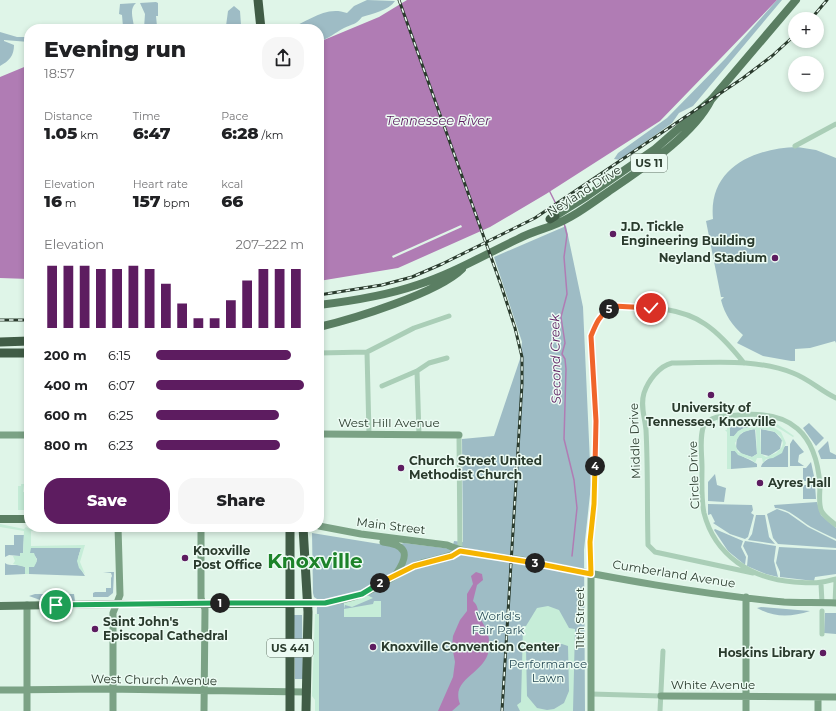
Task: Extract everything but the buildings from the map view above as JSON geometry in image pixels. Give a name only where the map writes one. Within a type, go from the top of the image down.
[{"type":"highway","points":[[258,0],[260,24]]},
{"type":"highway","points":[[3,341],[24,341]]},
{"type":"highway","points":[[0,353],[24,353]]},
{"type":"highway","name":"US 441","points":[[290,532],[290,711]]},
{"type":"highway","name":"US 441","points":[[303,532],[308,604],[306,711]]},
{"type":"main road","name":"Neyland Drive","points":[[324,304],[368,298],[397,291],[463,267],[572,210],[655,149],[710,100],[796,0]]},
{"type":"main road","name":"Neyland Drive","points":[[324,325],[418,294],[456,275],[463,267]]},
{"type":"main road","points":[[0,519],[24,519]]},
{"type":"main road","name":"Cumberland Avenue","points":[[0,606],[202,603],[308,604]]},
{"type":"street","points":[[795,146],[836,124]]},
{"type":"street","points":[[591,574],[590,542],[596,453],[591,336],[602,314],[613,306],[645,307],[678,312],[704,323],[718,334],[744,362]]},
{"type":"street","points":[[324,353],[368,352],[414,328],[449,316]]},
{"type":"street","points":[[368,352],[369,434]]},
{"type":"street","points":[[382,386],[417,371],[429,363],[447,358]]},
{"type":"street","name":"Middle Drive","points":[[753,573],[655,552],[648,544],[646,428],[643,417],[643,395],[654,375],[666,365],[672,363],[744,362],[771,366],[795,374],[836,398]]},
{"type":"street","points":[[417,371],[419,435]]},
{"type":"street","name":"Circle Drive","points":[[836,525],[826,517],[821,509],[817,459],[809,441],[800,431],[781,419],[767,415],[745,414],[715,417],[710,419],[703,428],[704,512],[711,532],[722,548],[736,563],[753,573],[778,580],[821,584],[836,580],[836,603]]},
{"type":"street","name":"West Hill Avenue","points":[[324,434],[459,434]]},
{"type":"street","points":[[459,434],[460,551]]},
{"type":"street","points":[[0,435],[24,435]]},
{"type":"street","name":"Main Street","points":[[324,527],[361,534],[447,545],[460,551]]},
{"type":"street","points":[[113,711],[113,613],[120,595],[118,532]]},
{"type":"street","points":[[201,532],[202,603],[205,609],[204,711]]},
{"type":"street","points":[[361,534],[371,539],[400,545],[404,550],[404,559],[396,574]]},
{"type":"street","name":"Cumberland Avenue","points":[[308,604],[325,603],[362,594],[396,574],[424,562],[452,556],[460,551],[507,557],[591,574],[746,598],[786,602],[836,603]]},
{"type":"street","name":"11th Street","points":[[590,711],[591,574]]},
{"type":"street","points":[[821,584],[822,602]]},
{"type":"street","points":[[746,598],[746,711]]},
{"type":"street","points":[[27,605],[27,711]]},
{"type":"street","points":[[822,611],[822,634]]},
{"type":"street","points":[[660,711],[663,651]]},
{"type":"street","name":"West Church Avenue","points":[[0,690],[307,692]]},
{"type":"street","name":"White Avenue","points":[[591,694],[836,697]]},
{"type":"street","points":[[818,697],[818,711]]},
{"type":"green space","points":[[367,0],[395,1],[389,7],[362,17],[356,23],[324,40],[324,24],[299,24],[317,15],[331,11],[347,13],[354,6]]},
{"type":"green space","points":[[777,0],[782,0],[693,106],[679,113],[672,123],[620,160],[614,159],[618,153],[667,118],[725,59]]},
{"type":"green space","points":[[136,3],[132,11],[133,24],[123,24],[122,15],[119,14],[120,4]]},
{"type":"green space","points":[[140,3],[158,3],[158,16],[156,16],[157,24],[144,24],[145,14]]},
{"type":"green space","points":[[234,6],[240,11],[241,24],[226,24],[228,11]]},
{"type":"green space","points":[[0,32],[17,37],[24,37],[24,42],[4,40],[14,45],[14,49],[10,58],[0,66]]},
{"type":"green space","name":"Neyland Stadium","points":[[797,147],[816,150],[836,158],[836,343],[835,341],[810,348],[795,349],[795,361],[791,361],[763,356],[737,343],[743,335],[729,319],[721,300],[724,297],[721,297],[706,221],[713,219],[713,201],[718,186],[726,174],[737,164],[750,157],[765,152],[781,148]]},
{"type":"green space","name":"World's Fair Park","points":[[566,226],[583,307],[591,485],[584,550],[585,711],[316,711],[317,599],[314,597],[313,593],[312,533],[392,546],[404,543],[452,549],[454,541],[463,542],[462,439],[494,436],[520,359],[522,342],[494,257]]},
{"type":"green space","points":[[755,423],[756,426],[742,429],[734,436],[730,436],[729,426]]},
{"type":"green space","points":[[809,423],[824,438],[816,446],[803,428]]},
{"type":"green space","points":[[755,429],[757,454],[752,457],[742,454],[736,448],[737,437],[745,431]]},
{"type":"green space","points":[[761,429],[775,432],[782,440],[780,449],[769,456],[761,454]]},
{"type":"green space","points":[[793,439],[804,452],[799,455],[798,462],[804,466],[790,466],[790,444]]},
{"type":"green space","points":[[828,441],[830,452],[836,455],[836,459],[821,459],[818,451]]},
{"type":"green space","points":[[785,446],[788,446],[788,467],[761,467],[765,461]]},
{"type":"green space","points":[[731,451],[735,451],[754,462],[757,464],[757,467],[731,469]]},
{"type":"green space","points":[[811,462],[815,481],[803,481],[803,468],[806,468]]},
{"type":"green space","points":[[715,474],[717,485],[726,488],[724,502],[708,501],[708,482]]},
{"type":"green space","points":[[803,485],[815,485],[816,499],[803,499]]},
{"type":"green space","points":[[817,502],[821,515],[836,528],[836,539],[811,527],[790,512],[775,508],[774,505]]},
{"type":"green space","points":[[708,504],[752,505],[753,510],[751,513],[754,515],[748,537],[745,539],[730,534],[713,523],[715,522],[711,514],[708,515]]},
{"type":"green space","points":[[777,509],[788,513],[808,527],[836,541],[836,548],[778,544],[773,538],[767,514]]},
{"type":"green space","points":[[756,515],[765,515],[769,537],[775,544],[748,540],[752,534]]},
{"type":"green space","points":[[715,529],[743,541],[741,547],[746,557],[745,565],[728,551],[714,530]]},
{"type":"green space","points":[[14,535],[24,535],[23,553],[20,556],[9,555],[5,557],[5,545],[14,545]]},
{"type":"green space","points":[[745,541],[776,546],[774,561],[778,577],[747,566],[748,556],[743,546]]},
{"type":"green space","points":[[779,547],[836,550],[836,574],[815,577],[814,581],[780,577],[780,572],[776,563]]},
{"type":"green space","points":[[30,548],[81,548],[78,563],[85,576],[29,574],[29,567],[35,564],[37,559],[30,553]]},
{"type":"green space","points":[[5,563],[25,567],[25,574],[5,575]]},
{"type":"green space","points":[[103,572],[114,572],[113,593],[108,597],[93,597],[93,593],[95,592],[106,592],[106,588],[111,588],[111,573]]},
{"type":"green space","points":[[35,594],[74,594],[75,601],[43,601],[29,596]]},
{"type":"green space","points":[[761,607],[810,611],[783,616],[770,614],[757,608]]},
{"type":"green space","points":[[825,613],[836,613],[836,634],[824,633]]},
{"type":"green space","points":[[294,615],[302,615],[303,679],[295,679]]},
{"type":"shaded area","points":[[753,418],[764,418],[764,422],[777,424],[794,436],[793,437],[775,426],[760,424],[761,426],[773,427],[781,432],[786,443],[782,453],[773,458],[766,459],[763,463],[762,458],[757,458],[755,463],[752,460],[738,455],[735,451],[731,451],[731,469],[727,469],[727,432],[725,430],[727,430],[727,427],[719,426],[717,420],[721,421],[721,424],[726,423],[727,420],[729,423],[753,421]],"holes":[[[755,423],[756,426],[744,428],[738,431],[734,436],[730,436],[730,425]],[[753,429],[756,430],[757,454],[752,457],[738,452],[735,443],[741,433]],[[760,429],[773,431],[780,436],[783,443],[782,447],[776,453],[766,457],[761,454]]]},
{"type":"shaded area","points":[[21,484],[24,484],[24,510],[18,510],[18,486],[21,486]]},
{"type":"shaded area","points":[[0,524],[24,529],[24,531],[0,527]]},
{"type":"shaded area","points":[[24,531],[31,532],[31,546],[85,545],[80,562],[85,574],[79,568],[77,561],[81,548],[31,548],[30,553],[34,553],[37,561],[34,567],[29,567],[29,574],[25,574],[25,567],[13,564],[15,561],[13,556],[20,556],[20,553],[23,553]]},
{"type":"shaded area","points":[[367,595],[373,598],[352,607],[345,605],[344,609],[344,602]]},
{"type":"shaded area","points":[[374,601],[381,601],[381,617],[344,617],[344,609],[373,604]]},
{"type":"shaded area","points":[[548,606],[559,610],[569,628],[575,629],[573,711],[520,711],[517,705],[521,702],[523,626],[526,626],[537,608]],"holes":[[[529,644],[562,644],[568,646],[569,691],[564,703],[554,709],[547,710],[537,708],[527,696],[526,649]]]},
{"type":"shaded area","points":[[315,614],[319,614],[319,711],[315,711],[315,700],[312,696]]},
{"type":"water","name":"Tennessee River","points":[[407,0],[777,0],[660,121],[546,194],[490,227],[398,268],[324,280],[324,40],[379,17]]},
{"type":"water","points":[[24,67],[24,279],[0,278],[0,77]]},
{"type":"water","points":[[476,572],[482,574],[483,580],[477,585],[473,601],[488,635],[488,652],[485,661],[465,680],[460,687],[458,694],[460,704],[452,711],[438,711],[453,677],[455,662],[452,646],[453,636],[460,620],[467,611],[467,594],[473,584],[471,576]]},
{"type":"pier","points":[[461,225],[462,227],[393,258],[392,256]]},
{"type":"waterway","name":"Second Creek","points":[[549,190],[559,210]]},
{"type":"waterway","name":"Second Creek","points":[[564,223],[567,235],[564,257],[567,294],[561,317],[565,343],[562,354],[565,359],[566,369],[564,439],[574,480],[577,508],[572,556]]},
{"type":"railway","points":[[399,0],[501,285],[515,328],[522,357],[522,384],[502,711]]},
{"type":"railway","points":[[817,12],[827,0]]},
{"type":"railway","points":[[324,294],[382,285],[412,277],[442,264],[535,218],[743,78],[772,56],[788,41]]},
{"type":"railway","points":[[0,320],[24,320]]},
{"type":"place","name":"J.D. Tickle Engineering Building","points":[[613,234]]},
{"type":"place","name":"Neyland Stadium","points":[[775,258]]},
{"type":"place","name":"University of Tennessee, Knoxville","points":[[711,395]]},
{"type":"place","name":"Church Street United Methodist Church","points":[[401,468]]},
{"type":"place","name":"Ayres Hall","points":[[760,483]]},
{"type":"place","name":"Knoxville Post Office","points":[[185,558]]},
{"type":"place","name":"Saint John's Episcopal Cathedral","points":[[95,629]]},
{"type":"place","name":"Knoxville Convention Center","points":[[373,647]]},
{"type":"place","name":"Hoskins Library","points":[[823,653]]},
{"type":"district","name":"Knoxville","points":[[315,561]]},
{"type":"route","points":[[56,605],[160,603],[325,603],[362,594],[396,574],[424,562],[452,556],[460,551],[507,557],[591,574],[590,542],[594,504],[596,453],[596,421],[591,336],[596,323],[602,314],[613,306],[651,308]]},
{"type":"park label","name":"Performance Lawn","points":[[548,671]]}]
